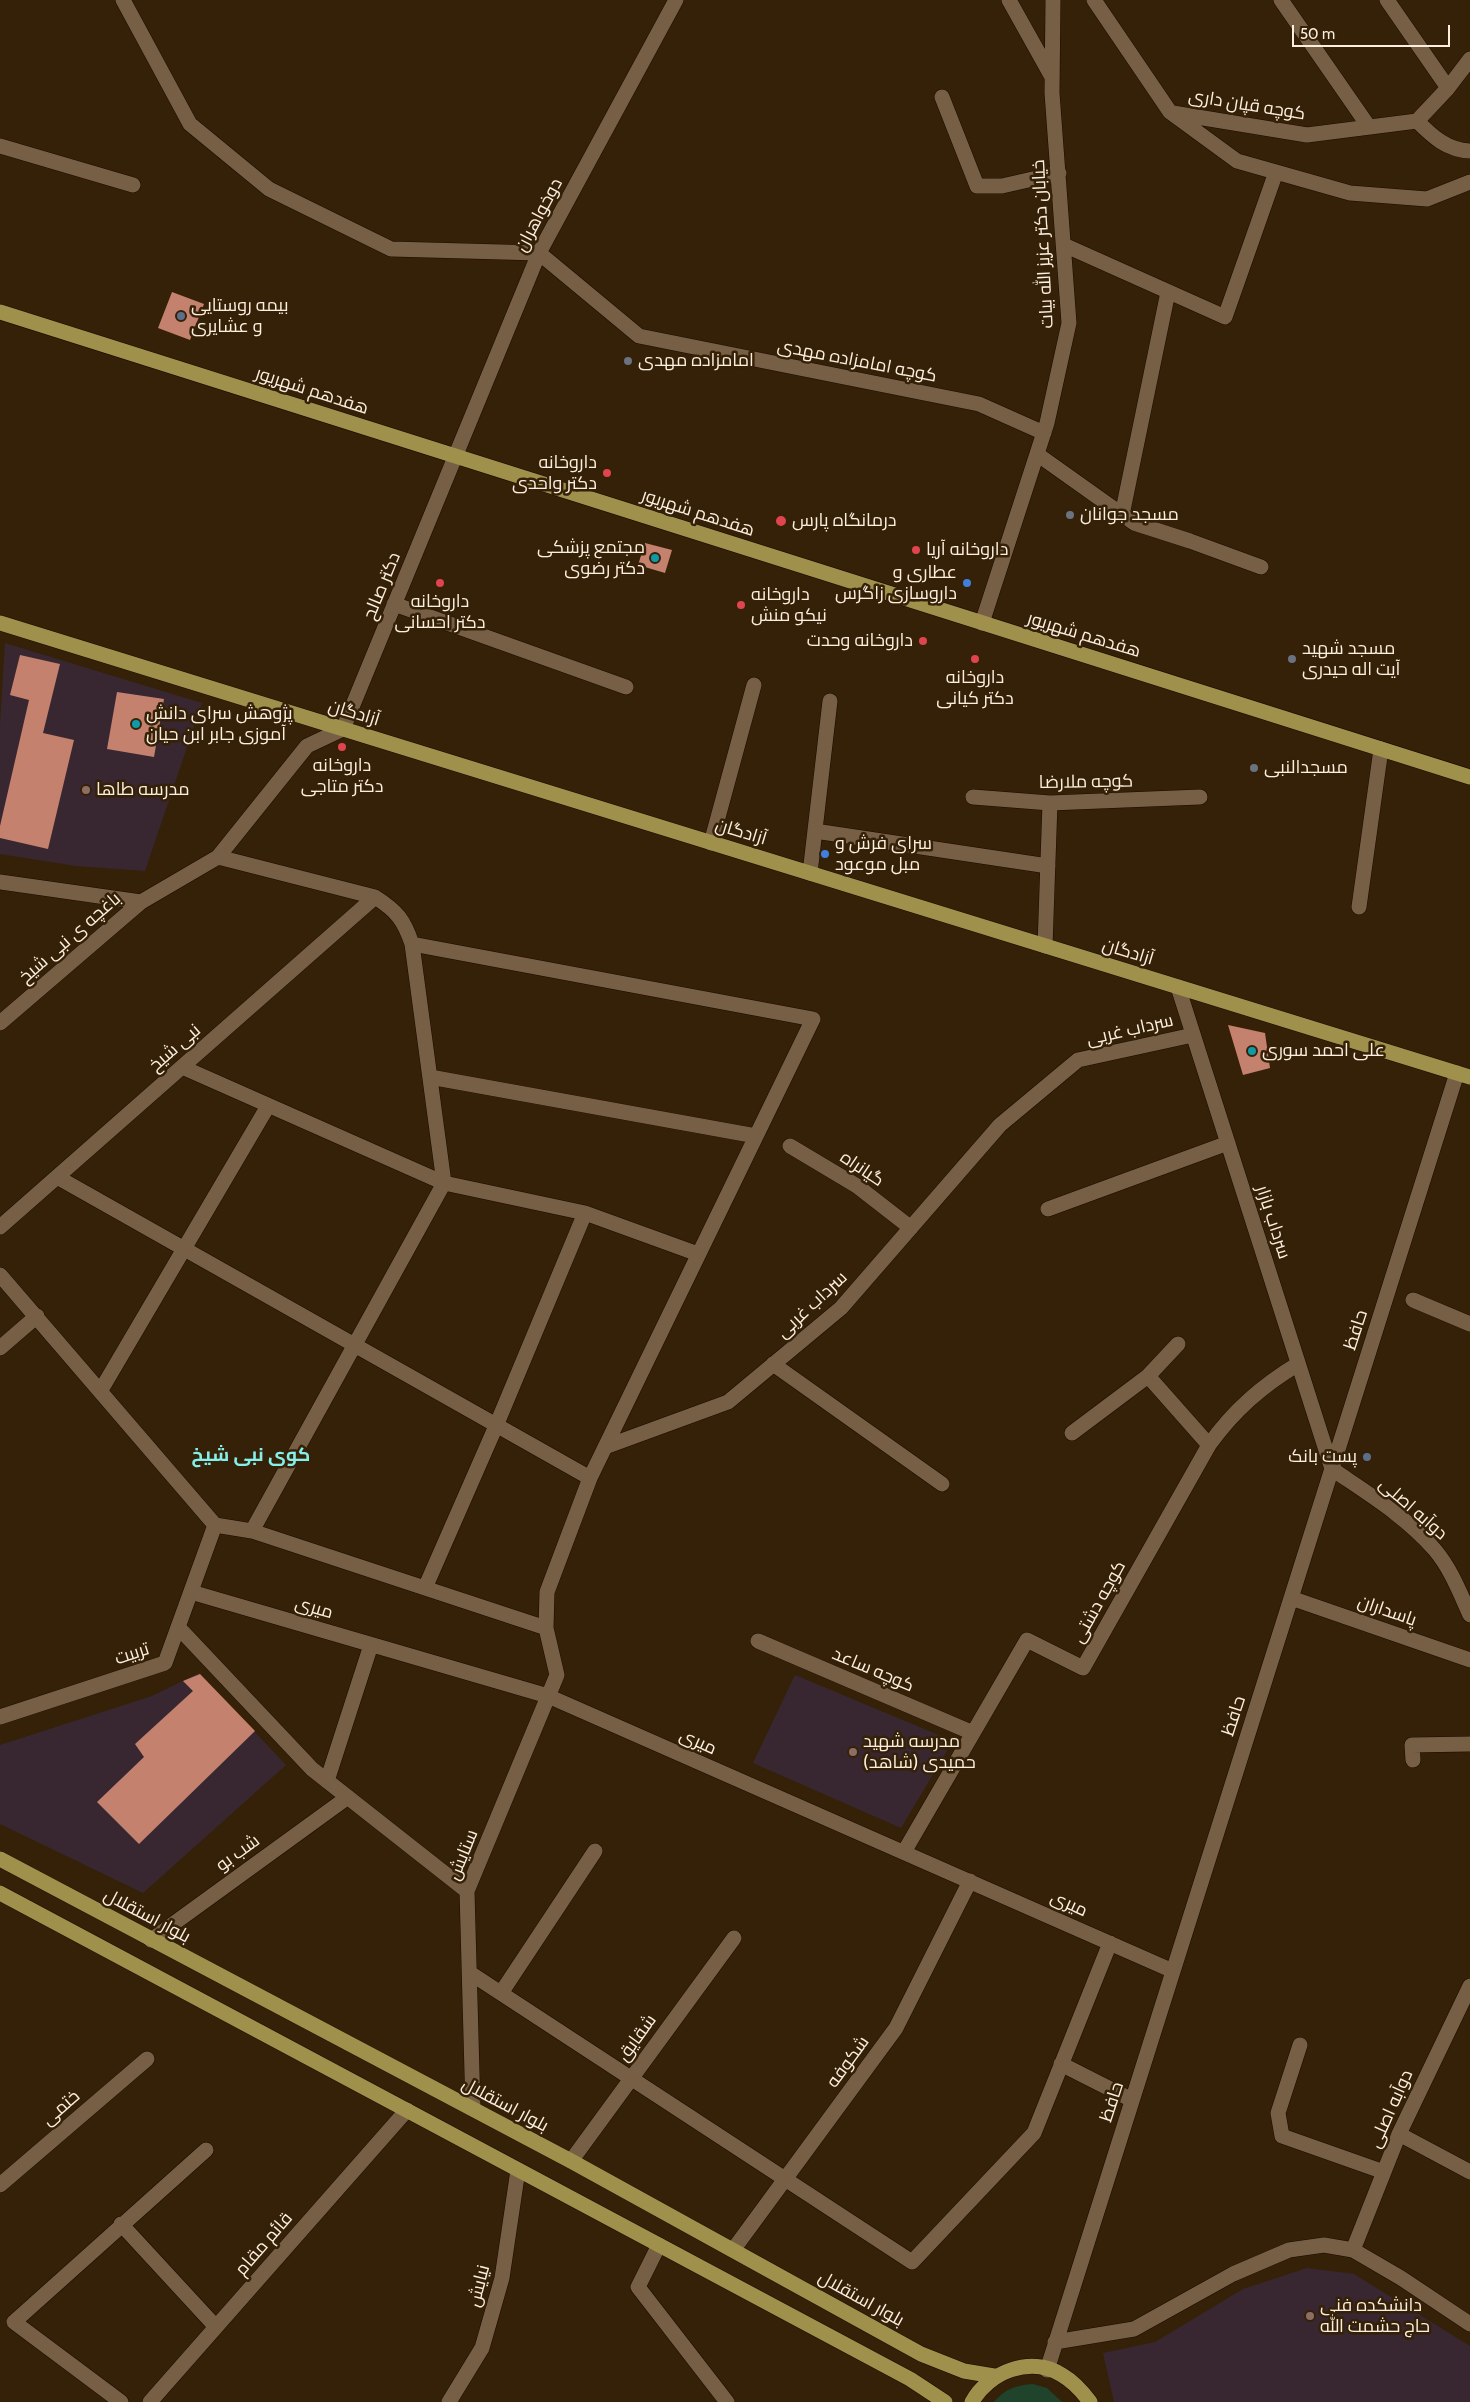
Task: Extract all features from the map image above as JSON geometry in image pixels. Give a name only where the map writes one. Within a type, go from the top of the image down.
[{"type":"main road","name":"هفدهم شهریور","points":[[0,312],[1470,777]]},
{"type":"main road","name":"آزادگان","points":[[0,623],[1464,1075]]},
{"type":"main road","name":"بلوار استقلال","points":[[0,1859],[571,2161],[921,2354],[964,2371],[994,2376]]},
{"type":"main road","points":[[0,1893],[910,2379],[945,2402]]},
{"type":"main road","points":[[972,2402],[978,2390],[994,2376],[1015,2368],[1038,2367],[1061,2374],[1079,2387],[1090,2402]]},
{"type":"street","points":[[123,0],[190,124],[269,189],[392,249],[539,254]]},
{"type":"street","name":"دوخواهران","points":[[454,456],[539,254],[676,0]]},
{"type":"street","points":[[1009,0],[1053,78]]},
{"type":"street","name":"خیابان دکتر عزیز الله بیات","points":[[982,623],[1044,433],[1069,323],[1053,78],[1053,0]]},
{"type":"street","points":[[1094,0],[1170,112],[1237,161],[1350,193],[1427,199],[1470,182]]},
{"type":"street","points":[[1281,0],[1369,127]]},
{"type":"street","points":[[1387,0],[1448,88]]},
{"type":"street","points":[[1470,60],[1448,88],[1417,121],[1434,138],[1456,150],[1470,151]]},
{"type":"street","points":[[942,97],[977,186],[1002,186],[1059,173]]},
{"type":"street","name":"کوچه قپان داری","points":[[1170,112],[1306,134],[1417,121]]},
{"type":"street","points":[[0,146],[133,185]]},
{"type":"street","points":[[1064,245],[1225,317],[1276,172]]},
{"type":"street","name":"کوچه امامزاده مهدی","points":[[539,254],[638,336],[979,404],[1044,433]]},
{"type":"street","points":[[1122,515],[1168,292]]},
{"type":"street","points":[[1037,454],[1134,524],[1190,541],[1261,567]]},
{"type":"street","name":"دکتر صالح","points":[[343,729],[454,456]]},
{"type":"street","points":[[394,604],[626,687]]},
{"type":"street","points":[[711,843],[754,685]]},
{"type":"street","points":[[810,873],[830,701]]},
{"type":"street","points":[[252,1531],[444,1183],[412,944],[404,922],[391,907],[375,897],[218,857],[307,746],[343,729]]},
{"type":"street","points":[[1359,907],[1381,749]]},
{"type":"street","name":"کوچه ملارضا","points":[[973,797],[1050,803],[1200,797]]},
{"type":"street","points":[[1045,946],[1050,803]]},
{"type":"street","points":[[815,831],[1048,866]]},
{"type":"street","name":"باغچه ی نبی شیخ","points":[[0,1023],[142,902],[218,857]]},
{"type":"street","points":[[0,882],[142,902]]},
{"type":"street","name":"نبی شیخ","points":[[0,1227],[375,897]]},
{"type":"street","points":[[0,1275],[101,1390],[215,1525],[252,1531],[546,1628],[547,1592],[590,1478],[812,1019],[412,944]]},
{"type":"street","name":"سرداب بازار","points":[[1178,987],[1332,1468]]},
{"type":"street","name":"سرداب غربی","points":[[605,1447],[728,1402],[841,1308],[1000,1125],[1078,1060],[1193,1034]]},
{"type":"street","points":[[182,1067],[444,1183],[585,1213],[698,1254]]},
{"type":"street","name":"حافظ","points":[[1047,2370],[1332,1468],[1464,1075]]},
{"type":"street","points":[[430,1077],[756,1136]]},
{"type":"street","points":[[101,1390],[268,1106]]},
{"type":"street","points":[[1048,1209],[1228,1143]]},
{"type":"street","name":"گیانراه","points":[[790,1146],[857,1186],[911,1228]]},
{"type":"street","points":[[57,1177],[183,1250],[590,1478]]},
{"type":"street","points":[[425,1588],[496,1426],[585,1213]]},
{"type":"street","points":[[1413,1300],[1470,1324]]},
{"type":"street","points":[[0,1348],[37,1316]]},
{"type":"street","points":[[1072,1433],[1148,1376],[1178,1344]]},
{"type":"street","points":[[773,1364],[942,1484]]},
{"type":"street","name":"کوچه دشتی","points":[[904,1852],[1027,1640],[1083,1668],[1209,1445],[1239,1406],[1298,1364]]},
{"type":"street","points":[[1148,1376],[1209,1445]]},
{"type":"street","name":"دوآبه اصلی","points":[[1332,1468],[1397,1515],[1435,1550],[1451,1574],[1470,1615]]},
{"type":"street","name":"تربیت","points":[[0,1717],[165,1663],[215,1525]]},
{"type":"street","name":"میری","points":[[191,1592],[548,1696],[1173,1971]]},
{"type":"street","name":"پاسداران","points":[[1291,1598],[1470,1660]]},
{"type":"street","points":[[178,1627],[312,1769],[467,1891]]},
{"type":"street","name":"ستایش","points":[[473,2109],[467,1891],[557,1675],[546,1628]]},
{"type":"street","name":"کوچه ساعد","points":[[758,1641],[973,1733]]},
{"type":"street","points":[[327,1781],[372,1644]]},
{"type":"street","points":[[1413,1760],[1412,1745],[1470,1744]]},
{"type":"street","name":"شب بو","points":[[150,1940],[348,1797]]},
{"type":"street","points":[[501,1993],[595,1850]]},
{"type":"street","name":"شکوفه","points":[[733,2250],[896,2028],[970,1881]]},
{"type":"street","name":"شقایق","points":[[571,2161],[734,1938]]},
{"type":"street","points":[[470,1973],[912,2262],[1034,2133],[1110,1943]]},
{"type":"street","name":"دوآبه اصلی","points":[[1352,2250],[1399,2134],[1470,1986]]},
{"type":"street","points":[[1300,2046],[1278,2113],[1282,2136],[1384,2172]]},
{"type":"street","name":"ختمی","points":[[0,2185],[147,2059]]},
{"type":"street","points":[[1061,2064],[1132,2100]]},
{"type":"street","name":"قائم مقام","points":[[150,2402],[407,2110]]},
{"type":"street","points":[[1399,2134],[1470,2172]]},
{"type":"street","points":[[121,2402],[14,2322],[121,2224],[206,2150]]},
{"type":"street","name":"نیایش","points":[[449,2402],[482,2348],[502,2278],[518,2170]]},
{"type":"street","points":[[121,2224],[216,2327]]},
{"type":"street","points":[[658,2245],[638,2287],[727,2402]]},
{"type":"street","points":[[1056,2342],[1134,2329],[1233,2274],[1289,2250],[1324,2245],[1352,2250],[1401,2278],[1470,2324]]},
{"type":"shaded area","name":"مدرسه طاها","points":[[5,643],[202,703],[145,871],[76,866],[0,854],[0,725]]},
{"type":"shaded area","points":[[199,1673],[286,1765],[143,1893],[0,1824],[0,1745],[152,1696]]},
{"type":"shaded area","name":"مدرسه شهید حمیدی (شاهد)","points":[[795,1675],[953,1741],[901,1828],[753,1763]]},
{"type":"shaded area","name":"دانشکده فنی حاج حشمت الله","points":[[1307,2268],[1354,2274],[1470,2346],[1470,2402],[1114,2402],[1103,2353],[1155,2342],[1243,2289]]},
{"type":"green space","points":[[1033,2384],[1047,2388],[1062,2402],[994,2402],[1011,2388]]},
{"type":"building","name":"بیمه روستایی و عشایری","points":[[172,292],[204,304],[190,340],[158,328]]},
{"type":"building","name":"مجتمع پزشکی دکتر رضوی","points":[[645,543],[672,550],[665,573],[638,565]]},
{"type":"building","points":[[20,655],[60,664],[43,733],[74,740],[48,849],[0,838],[0,826],[29,700],[10,695]]},
{"type":"building","name":"پژوهش سرای دانش آموزی جابر ابن حیان","points":[[117,692],[164,699],[154,757],[107,749]]},
{"type":"building","name":"علی احمد سوری","points":[[1228,1025],[1265,1033],[1270,1068],[1243,1075]]},
{"type":"building","points":[[200,1674],[255,1731],[139,1844],[97,1802],[144,1757],[135,1744],[193,1691],[183,1681]]},
{"type":"place","name":"بیمه روستایی و عشایری","points":[[181,316]]},
{"type":"place","name":"امامزاده مهدی","points":[[628,361]]},
{"type":"place","name":"داروخانه دکتر واحدی","points":[[607,473]]},
{"type":"place","name":"مسجد جوانان","points":[[1070,515]]},
{"type":"place","name":"درمانگاه پارس","points":[[781,521]]},
{"type":"place","name":"داروخانه آریا","points":[[916,550]]},
{"type":"place","name":"مجتمع پزشکی دکتر رضوی","points":[[655,558]]},
{"type":"place","name":"داروخانه دکتر احسانی","points":[[440,583]]},
{"type":"place","name":"عطاری و داروسازی زاگرس","points":[[967,583]]},
{"type":"place","name":"داروخانه نیکو منش","points":[[741,605]]},
{"type":"place","name":"داروخانه وحدت","points":[[923,641]]},
{"type":"place","name":"داروخانه دکتر کیانی","points":[[975,659]]},
{"type":"place","name":"مسجد شهید آیت اله حیدری","points":[[1292,659]]},
{"type":"place","name":"پژوهش سرای دانش آموزی جابر ابن حیان","points":[[136,724]]},
{"type":"place","name":"داروخانه دکتر متاجی","points":[[342,747]]},
{"type":"place","name":"مسجدالنبی","points":[[1254,768]]},
{"type":"place","name":"مدرسه طاها","points":[[86,790]]},
{"type":"place","name":"سرای فرش و مبل موعود","points":[[825,854]]},
{"type":"place","name":"علی احمد سوری","points":[[1252,1051]]},
{"type":"place","name":"پست بانک","points":[[1367,1457]]},
{"type":"place","name":"مدرسه شهید حمیدی (شاهد)","points":[[853,1752]]},
{"type":"place","name":"دانشکده فنی حاج حشمت الله","points":[[1310,2316]]},
{"type":"district","name":"کوی نبی شیخ","points":[[251,1455]]}]
